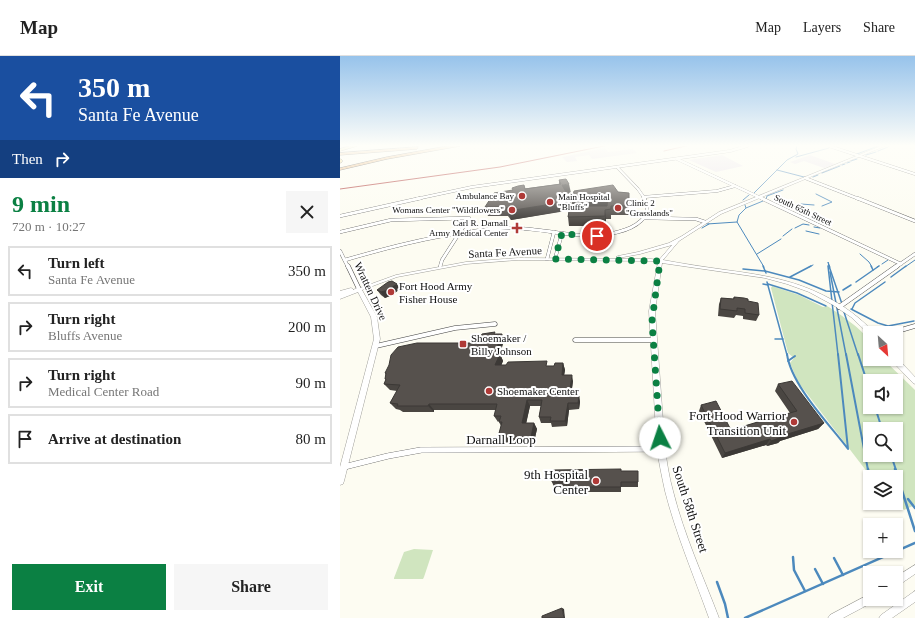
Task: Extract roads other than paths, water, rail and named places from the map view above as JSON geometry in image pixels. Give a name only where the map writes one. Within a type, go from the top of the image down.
[{"type":"street","points":[[340,216],[472,187],[579,172]]},
{"type":"street","points":[[344,260],[459,234],[507,228],[533,229],[585,236],[610,234],[628,229],[644,218],[648,208],[643,197],[622,172]]},
{"type":"street","name":"South 65th Street","points":[[705,172],[901,264]]},
{"type":"street","points":[[660,261],[677,241],[720,213],[819,172]]},
{"type":"street","points":[[805,178],[915,221]]},
{"type":"street","points":[[643,197],[717,191],[735,186]]},
{"type":"street","points":[[340,232],[375,223],[399,219],[469,218],[442,260],[440,267]]},
{"type":"street","points":[[644,218],[696,219],[705,222]]},
{"type":"street","points":[[547,258],[554,232]]},
{"type":"street","points":[[555,259],[562,233]]},
{"type":"street","points":[[599,259],[640,253],[677,241]]},
{"type":"street","name":"Wratten Drive","points":[[340,251],[376,324],[377,339],[340,481]]},
{"type":"street","points":[[840,307],[915,254]]},
{"type":"street","name":"Santa Fe Avenue","points":[[359,289],[396,276],[440,267],[496,260],[547,258],[660,261],[774,278],[811,291],[840,307],[864,326]]},
{"type":"street","name":"South 58th Street","points":[[660,261],[652,311],[663,472],[670,498],[714,618]]},
{"type":"street","points":[[340,293],[359,289]]},
{"type":"street","points":[[340,297],[359,289]]},
{"type":"street","points":[[376,346],[455,328],[495,324]]},
{"type":"street","points":[[903,330],[915,326]]},
{"type":"street","points":[[575,340],[653,340]]},
{"type":"street","points":[[901,366],[915,381]]},
{"type":"street","name":"Darnall Loop","points":[[344,467],[388,456],[421,450],[661,449]]},
{"type":"street","points":[[903,577],[915,569]]},
{"type":"street","points":[[884,618],[915,596]]},
{"type":"street","points":[[833,618],[863,603]]},
{"type":"waterway","points":[[754,193],[775,172]]},
{"type":"waterway","points":[[786,172],[804,177]]},
{"type":"waterway","points":[[813,177],[818,175]]},
{"type":"waterway","points":[[766,199],[767,196],[783,190]]},
{"type":"waterway","points":[[816,194],[832,202],[822,206]]},
{"type":"waterway","points":[[743,200],[749,195]]},
{"type":"waterway","points":[[746,208],[763,201]]},
{"type":"waterway","points":[[801,204],[814,205]]},
{"type":"waterway","points":[[737,222],[739,215],[746,208]]},
{"type":"waterway","points":[[707,224],[737,222]]},
{"type":"waterway","points":[[737,222],[764,267]]},
{"type":"waterway","points":[[702,228],[709,224]]},
{"type":"waterway","points":[[795,228],[803,224],[809,225]]},
{"type":"waterway","points":[[814,227],[820,228]]},
{"type":"waterway","points":[[783,236],[792,229]]},
{"type":"waterway","points":[[806,231],[819,234]]},
{"type":"waterway","points":[[757,254],[781,239]]},
{"type":"waterway","points":[[860,254],[872,267]]},
{"type":"waterway","points":[[882,264],[888,260]]},
{"type":"waterway","points":[[905,267],[915,260]]},
{"type":"waterway","points":[[829,267],[828,262],[830,267]]},
{"type":"waterway","points":[[763,266],[765,271]]},
{"type":"waterway","points":[[790,277],[811,266]]},
{"type":"waterway","points":[[828,266],[831,291]]},
{"type":"waterway","points":[[829,266],[838,292]]},
{"type":"waterway","points":[[871,266],[873,270]]},
{"type":"waterway","points":[[856,282],[879,266],[877,267]]},
{"type":"waterway","points":[[891,277],[906,266]]},
{"type":"waterway","points":[[743,269],[765,271]]},
{"type":"waterway","points":[[765,271],[799,280],[826,291],[831,291]]},
{"type":"waterway","points":[[830,272],[834,292]]},
{"type":"waterway","points":[[852,309],[855,303],[885,282]]},
{"type":"waterway","points":[[763,284],[768,285]]},
{"type":"waterway","points":[[768,284],[797,293],[826,306]]},
{"type":"waterway","points":[[768,285],[783,339]]},
{"type":"waterway","points":[[843,290],[851,285]]},
{"type":"waterway","points":[[831,291],[838,355]]},
{"type":"waterway","points":[[834,292],[838,292]]},
{"type":"waterway","points":[[834,292],[846,355]]},
{"type":"waterway","points":[[838,292],[842,304]]},
{"type":"waterway","points":[[851,309],[878,323],[888,326],[914,321]]},
{"type":"waterway","points":[[844,312],[858,355]]},
{"type":"waterway","points":[[775,339],[783,339]]},
{"type":"waterway","points":[[783,339],[787,355]]},
{"type":"waterway","points":[[787,354],[789,361]]},
{"type":"waterway","points":[[789,361],[803,391],[848,449],[838,354]]},
{"type":"waterway","points":[[846,354],[868,470]]},
{"type":"waterway","points":[[858,354],[864,374]]},
{"type":"waterway","points":[[789,361],[795,356]]},
{"type":"waterway","points":[[877,414],[880,422]]},
{"type":"waterway","points":[[893,462],[896,470]]},
{"type":"waterway","points":[[895,469],[915,531]]},
{"type":"waterway","points":[[908,499],[915,508]]},
{"type":"waterway","points":[[843,575],[915,543]]},
{"type":"waterway","points":[[793,557],[794,570],[805,591]]},
{"type":"waterway","points":[[834,558],[843,575]]},
{"type":"waterway","points":[[815,569],[823,584]]},
{"type":"waterway","points":[[823,584],[843,575]]},
{"type":"waterway","points":[[717,582],[725,604],[728,618]]},
{"type":"waterway","points":[[745,618],[823,584]]},
{"type":"railway","points":[[340,189],[462,172]]},
{"type":"place","name":"Ambulance Bay","points":[[522,196]]},
{"type":"place","name":"Main Hospital \"Bluffs\"","points":[[550,202]]},
{"type":"place","name":"Clinic 2 \"Grasslands\"","points":[[618,208]]},
{"type":"place","name":"Womans Center \"Wildflowers\"","points":[[512,210]]},
{"type":"place","name":"Carl R. Darnall Army Medical Center","points":[[517,228]]},
{"type":"place","name":"Fort Hood Army Fisher House","points":[[391,292]]},
{"type":"place","name":"Shoemaker / Billy Johnson","points":[[463,344]]},
{"type":"place","name":"Shoemaker Center","points":[[489,391]]},
{"type":"place","name":"Fort Hood Warrior Transition Unit","points":[[794,422]]},
{"type":"place","name":"9th Hospital Center","points":[[596,481]]}]
